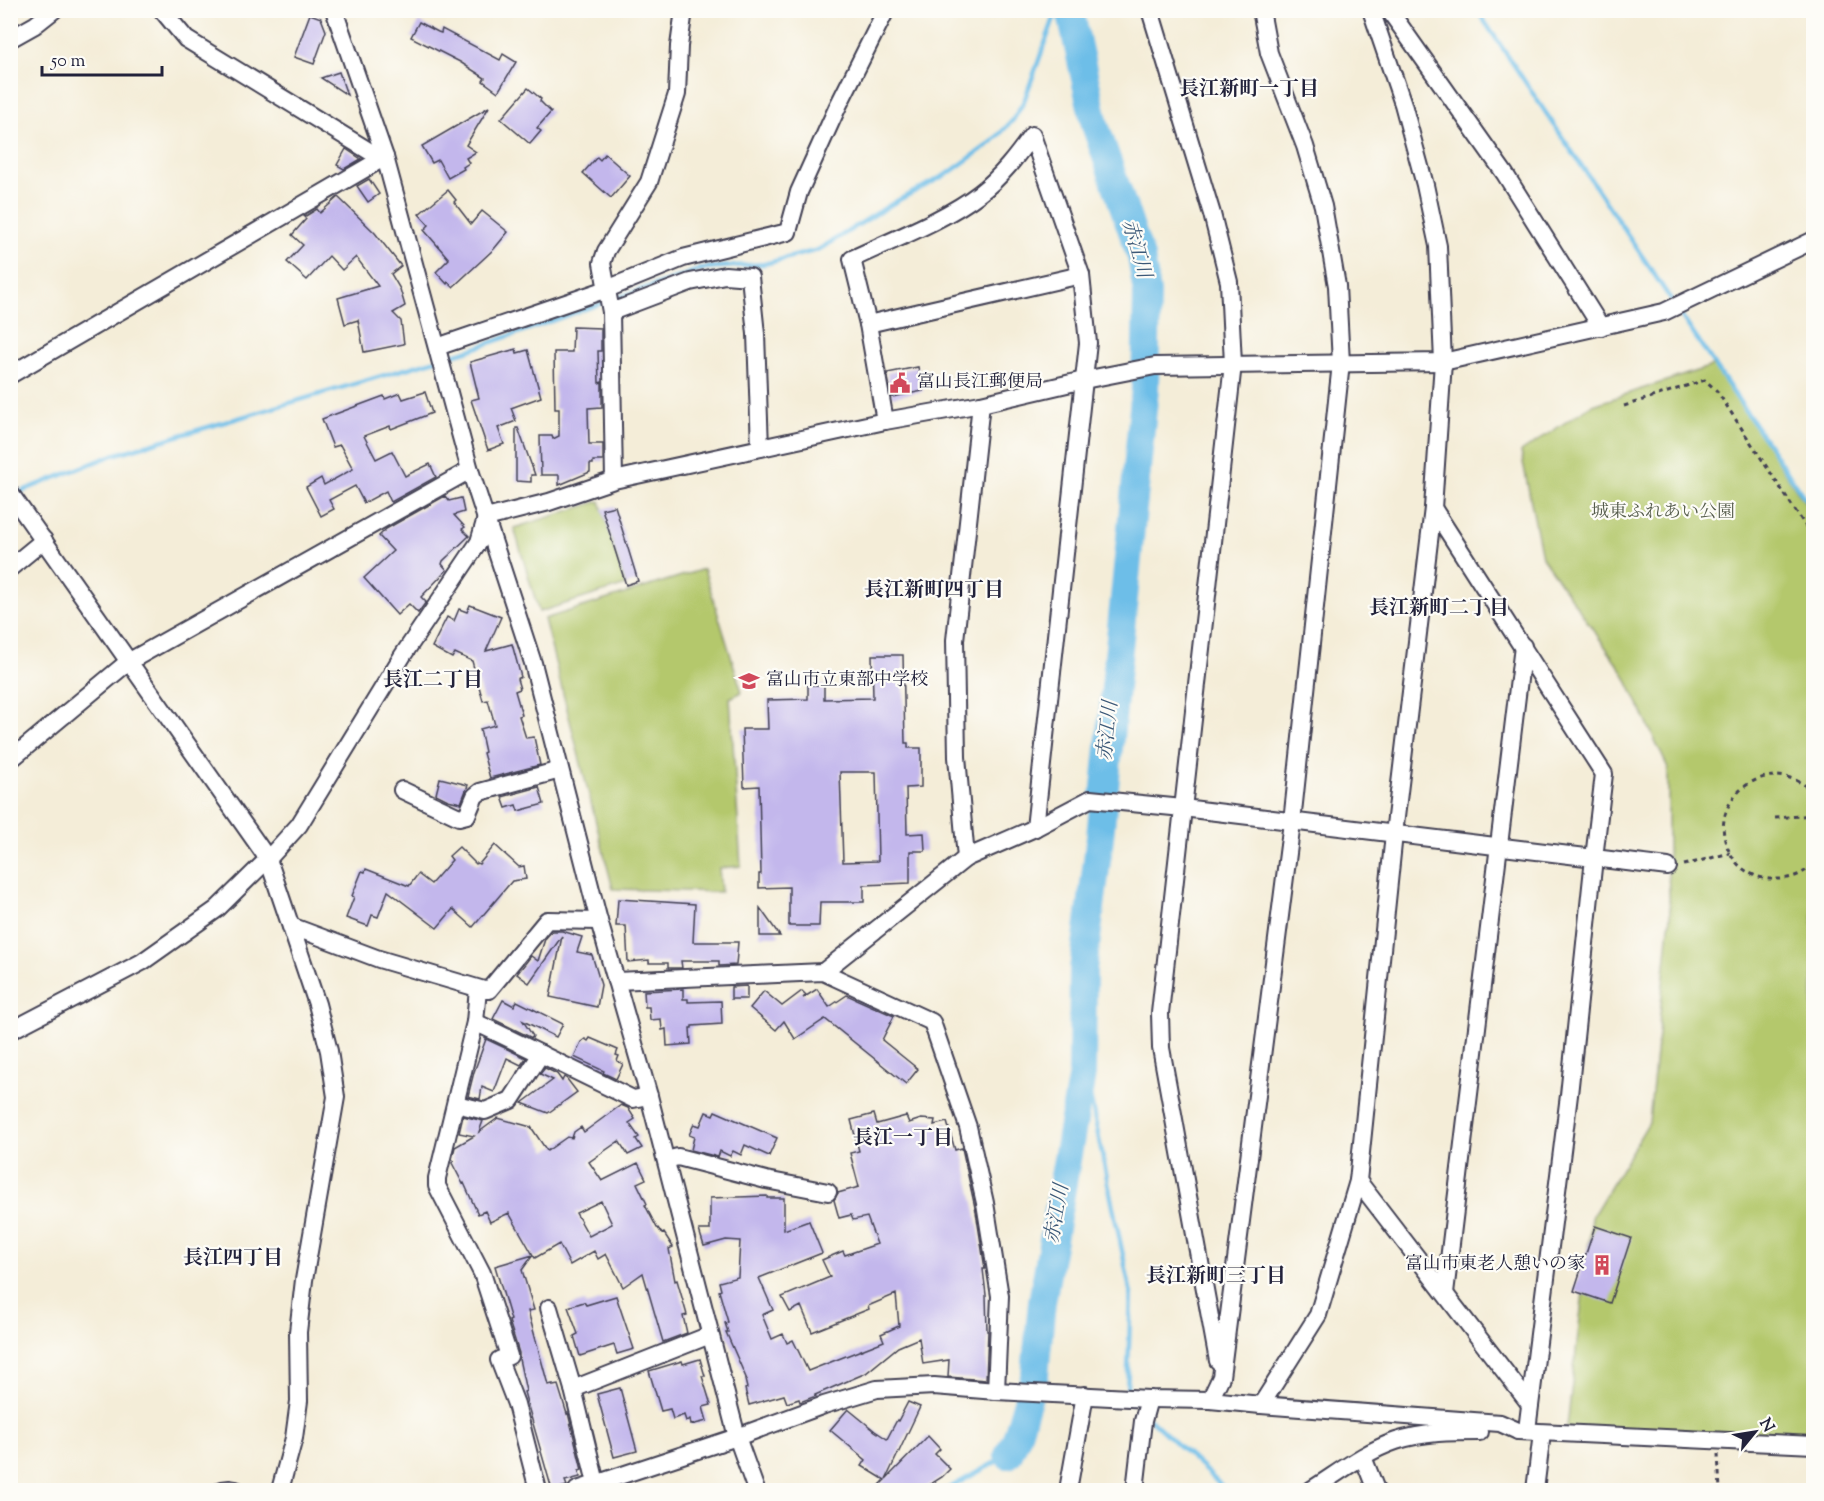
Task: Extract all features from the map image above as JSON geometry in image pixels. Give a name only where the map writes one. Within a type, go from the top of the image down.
[{"type":"street","points":[[10,39],[35,25],[54,10]]},
{"type":"street","points":[[162,10],[186,39],[377,154]]},
{"type":"street","points":[[334,10],[438,347],[470,470],[533,663],[599,921],[666,1160],[737,1437],[756,1491]]},
{"type":"street","points":[[614,480],[611,312],[602,263],[606,251],[649,182],[677,94],[679,46],[684,10]]},
{"type":"street","points":[[438,347],[607,289],[682,258],[788,232],[799,192],[838,106],[886,10]]},
{"type":"street","points":[[1150,10],[1212,214],[1229,282],[1233,364],[1160,1013],[1161,1048],[1221,1377]]},
{"type":"street","points":[[1210,1400],[1221,1377],[1292,822],[1341,363],[1337,286],[1323,206],[1305,146],[1269,53],[1261,10]]},
{"type":"street","points":[[1262,1405],[1318,1315],[1358,1181],[1394,834],[1433,508],[1443,362],[1438,246],[1430,205],[1403,104],[1371,10]]},
{"type":"street","points":[[1389,10],[1504,174],[1601,327]]},
{"type":"street","points":[[885,421],[868,324],[852,259],[939,218],[980,194],[1008,168],[1032,135],[1081,275],[1088,343],[1035,828]]},
{"type":"street","points":[[10,375],[377,154]]},
{"type":"street","points":[[486,518],[549,502],[614,480],[885,421],[981,404],[1155,366],[1443,362],[1664,312],[1814,240]]},
{"type":"street","points":[[611,312],[690,282],[725,275],[750,277],[756,334],[760,448]]},
{"type":"street","points":[[868,324],[1081,275]]},
{"type":"street","points":[[966,858],[957,758],[955,640],[981,404]]},
{"type":"street","points":[[10,760],[94,693],[128,662],[470,470]]},
{"type":"street","points":[[10,493],[268,859],[317,1004],[329,1051],[336,1097],[304,1280],[298,1332],[299,1401],[294,1438],[280,1491]]},
{"type":"street","points":[[1433,508],[1604,774],[1569,1095],[1529,1403],[1529,1431],[1535,1491]]},
{"type":"street","points":[[10,1031],[142,962],[217,909],[268,859],[299,825],[403,655],[479,542],[486,518]]},
{"type":"street","points":[[10,568],[44,540]]},
{"type":"street","points":[[1445,1293],[1523,646]]},
{"type":"street","points":[[402,790],[459,817],[467,815],[475,796],[480,792],[560,770]]},
{"type":"street","points":[[823,972],[966,858],[1035,828],[1090,799],[1183,808],[1668,867]]},
{"type":"street","points":[[291,926],[379,959],[478,989],[489,990],[547,920],[599,921]]},
{"type":"street","points":[[616,981],[823,972],[932,1022],[968,1127],[985,1203],[1000,1296],[996,1391]]},
{"type":"street","points":[[478,989],[475,1022],[437,1178],[437,1186],[482,1273],[509,1356],[499,1360],[516,1404],[538,1491]]},
{"type":"street","points":[[475,1022],[633,1099],[649,1096]]},
{"type":"street","points":[[456,1104],[485,1111],[511,1100],[541,1054]]},
{"type":"street","points":[[666,1160],[678,1157],[766,1180],[828,1192]]},
{"type":"street","points":[[1358,1181],[1529,1403]]},
{"type":"street","points":[[549,1308],[573,1389],[596,1483]]},
{"type":"street","points":[[573,1389],[710,1335]]},
{"type":"street","points":[[577,1491],[737,1437],[824,1404],[877,1389],[934,1386],[1149,1399],[1210,1400],[1500,1423],[1529,1431]]},
{"type":"street","points":[[1068,1491],[1085,1395]]},
{"type":"street","points":[[1135,1491],[1143,1421],[1149,1399]]},
{"type":"street","points":[[1311,1491],[1364,1457],[1396,1441],[1435,1432],[1529,1431],[1814,1445]]},
{"type":"street","points":[[1364,1457],[1376,1491]]},
{"type":"street","points":[[222,1491],[230,1489],[236,1491]]},
{"type":"path","points":[[1624,406],[1705,380],[1718,391],[1814,539]]},
{"type":"path","points":[[1814,793],[1797,780],[1779,776],[1760,777],[1744,786],[1731,800],[1724,817],[1724,835],[1730,853],[1739,866],[1752,874],[1767,879],[1783,880],[1798,875],[1814,863]]},
{"type":"path","points":[[1775,818],[1814,815]]},
{"type":"path","points":[[1668,867],[1686,865],[1730,853]]},
{"type":"path","points":[[1717,1441],[1720,1491]]},
{"type":"green space","name":"城東ふれあい公園","points":[[1715,365],[1813,515],[1813,1445],[1566,1435],[1592,1217],[1649,1122],[1670,916],[1668,768],[1623,672],[1542,557],[1521,452],[1590,406]]},
{"type":"green space","points":[[600,501],[626,585],[539,612],[514,528]]},
{"type":"green space","points":[[704,569],[742,692],[730,698],[741,866],[719,868],[721,892],[613,889],[544,619]]},
{"type":"building","points":[[310,14],[321,18],[326,31],[314,64],[294,57]]},
{"type":"building","points":[[419,22],[441,33],[442,29],[500,60],[503,54],[516,62],[498,92],[483,81],[485,78],[460,62],[411,37]]},
{"type":"building","points":[[339,72],[347,95],[321,78]]},
{"type":"building","points":[[528,88],[551,112],[537,128],[541,131],[530,144],[501,119]]},
{"type":"building","points":[[489,107],[466,145],[476,152],[466,158],[469,163],[463,167],[464,169],[448,178],[438,160],[432,163],[422,146]]},
{"type":"building","points":[[346,149],[361,159],[344,169],[337,165]]},
{"type":"building","points":[[605,154],[630,176],[611,198],[583,173],[597,157],[600,160]]},
{"type":"building","points":[[369,179],[379,194],[368,202],[357,186]]},
{"type":"building","points":[[448,190],[471,224],[482,211],[508,232],[494,249],[453,287],[436,272],[449,259],[424,230],[429,225],[419,214]]},
{"type":"building","points":[[338,197],[375,233],[401,266],[391,274],[400,289],[405,306],[393,313],[401,321],[404,344],[364,352],[358,320],[345,324],[338,298],[378,286],[356,257],[342,270],[329,256],[307,280],[287,262],[303,245],[292,235],[306,219],[304,217],[317,209],[320,213]]},
{"type":"building","points":[[573,327],[601,328],[601,351],[598,351],[602,407],[588,408],[589,444],[603,444],[603,461],[593,461],[593,464],[590,464],[590,472],[559,485],[559,475],[541,475],[540,436],[552,436],[553,439],[559,436],[559,409],[555,409],[554,352],[572,352]]},
{"type":"building","points":[[516,349],[517,353],[528,350],[541,397],[511,408],[516,421],[498,428],[504,444],[488,450],[471,400],[479,398],[470,362]]},
{"type":"building","points":[[918,367],[923,391],[892,397],[887,373]]},
{"type":"building","points":[[425,392],[432,413],[391,429],[390,426],[364,436],[376,459],[392,451],[405,476],[430,464],[436,477],[391,502],[386,491],[364,503],[355,486],[329,500],[334,509],[321,516],[306,487],[321,478],[324,485],[353,469],[340,445],[333,447],[322,419],[384,396],[385,399],[400,393],[403,399]]},
{"type":"building","points":[[516,428],[518,428],[535,475],[531,475],[531,482],[516,481]]},
{"type":"building","points":[[445,496],[449,501],[461,498],[464,512],[454,515],[465,527],[462,529],[469,536],[443,561],[442,564],[447,570],[421,597],[426,602],[418,613],[409,604],[397,615],[364,578],[393,551],[379,536],[386,529]]},
{"type":"building","points":[[615,506],[638,581],[626,585],[602,509]]},
{"type":"building","points":[[470,605],[501,617],[486,651],[512,644],[521,677],[517,679],[520,689],[515,691],[522,715],[519,716],[526,738],[534,737],[540,765],[490,778],[483,753],[485,752],[480,729],[495,725],[488,700],[483,701],[472,661],[455,653],[452,658],[432,647],[447,617],[454,621],[459,609],[467,612]]},
{"type":"building","points":[[872,655],[903,655],[905,743],[908,743],[908,748],[921,748],[921,787],[906,788],[907,834],[924,833],[925,851],[910,851],[910,883],[864,885],[864,902],[820,902],[819,926],[789,926],[789,887],[759,888],[759,874],[761,874],[759,786],[744,787],[742,729],[768,729],[767,700],[808,699],[808,685],[824,685],[824,699],[873,698]],"holes":[[[840,772],[876,772],[878,861],[843,862]]]},
{"type":"building","points":[[440,778],[468,785],[461,803],[436,794]]},
{"type":"building","points":[[539,787],[544,804],[518,811],[516,805],[506,808],[502,797]]},
{"type":"building","points":[[495,845],[519,867],[524,866],[526,879],[512,881],[473,927],[453,909],[437,928],[388,891],[378,917],[372,915],[368,926],[346,918],[362,871],[365,872],[366,869],[409,886],[418,874],[431,884],[452,860],[449,856],[459,847],[476,864],[479,864]]},
{"type":"building","points":[[618,899],[695,904],[693,942],[738,942],[736,965],[719,966],[719,961],[681,961],[682,968],[668,968],[668,963],[649,963],[649,960],[628,962],[626,926],[616,926]]},
{"type":"building","points":[[760,908],[780,936],[760,936]]},
{"type":"building","points":[[552,931],[562,931],[582,937],[577,952],[592,955],[601,985],[597,1007],[550,997],[562,936],[529,983],[517,974],[531,956],[538,961],[545,939]]},
{"type":"building","points":[[747,986],[747,999],[731,999],[731,987]]},
{"type":"building","points":[[683,989],[683,999],[688,999],[688,1002],[721,1001],[722,1024],[692,1026],[690,1028],[691,1044],[667,1046],[666,1029],[662,1030],[661,1019],[650,1020],[649,1007],[645,1007],[644,991]]},
{"type":"building","points":[[817,989],[829,1007],[847,995],[894,1016],[882,1040],[918,1069],[906,1084],[825,1019],[795,1039],[784,1021],[776,1030],[750,1008],[764,991],[782,1006],[802,991],[806,995],[803,998]]},
{"type":"building","points":[[503,1000],[514,1006],[517,1001],[563,1024],[556,1037],[523,1021],[533,1036],[532,1038],[493,1019]]},
{"type":"building","points":[[590,1038],[618,1050],[617,1061],[623,1064],[616,1079],[574,1057],[581,1042],[585,1039],[588,1041]]},
{"type":"building","points":[[486,1039],[526,1058],[521,1065],[507,1058],[494,1092],[482,1087],[480,1099],[468,1096]]},
{"type":"building","points":[[545,1068],[557,1074],[562,1081],[564,1077],[567,1079],[577,1092],[548,1113],[522,1103],[553,1080],[540,1074]]},
{"type":"building","points":[[621,1105],[628,1108],[635,1119],[629,1123],[639,1137],[636,1139],[642,1148],[628,1155],[619,1141],[589,1162],[602,1181],[638,1163],[646,1179],[637,1183],[647,1204],[645,1205],[657,1228],[662,1234],[664,1233],[673,1247],[669,1249],[675,1281],[677,1280],[687,1315],[683,1316],[687,1333],[663,1342],[643,1273],[623,1287],[606,1254],[598,1259],[594,1251],[570,1265],[559,1244],[535,1258],[509,1213],[490,1222],[485,1211],[478,1214],[452,1163],[455,1147],[474,1136],[459,1133],[463,1116],[483,1121],[479,1132],[498,1118],[531,1127],[547,1151],[567,1137],[572,1138],[574,1132],[581,1127],[584,1132]],"holes":[[[601,1201],[612,1224],[589,1236],[576,1213]]]},
{"type":"building","points":[[715,1111],[777,1138],[769,1156],[745,1145],[741,1155],[733,1151],[730,1156],[720,1151],[718,1157],[691,1150],[694,1137],[689,1135],[694,1124],[700,1126],[706,1112],[713,1115]]},
{"type":"building","points":[[874,1114],[877,1124],[906,1116],[909,1123],[921,1119],[935,1120],[934,1125],[947,1122],[955,1150],[962,1148],[976,1212],[985,1269],[983,1269],[988,1331],[986,1380],[948,1377],[949,1360],[923,1364],[919,1338],[898,1347],[866,1373],[816,1396],[800,1402],[799,1399],[787,1403],[784,1395],[749,1405],[745,1389],[747,1388],[745,1380],[747,1380],[726,1332],[728,1332],[725,1323],[728,1322],[719,1291],[721,1290],[719,1282],[738,1277],[740,1241],[726,1240],[704,1246],[699,1230],[710,1230],[710,1198],[767,1196],[767,1198],[784,1198],[784,1230],[809,1221],[822,1253],[759,1278],[773,1310],[762,1315],[772,1339],[783,1334],[787,1343],[793,1340],[808,1371],[884,1341],[881,1334],[899,1326],[896,1294],[868,1306],[869,1309],[812,1332],[801,1306],[790,1312],[782,1297],[830,1277],[822,1260],[843,1251],[845,1255],[877,1244],[867,1217],[853,1220],[851,1215],[839,1218],[834,1200],[838,1193],[859,1187],[850,1153],[859,1151],[851,1120]]},
{"type":"building","name":"富山市東老人憩いの家","points":[[1595,1226],[1631,1238],[1610,1303],[1574,1291]]},
{"type":"building","points":[[533,1255],[522,1270],[534,1310],[528,1311],[548,1385],[558,1385],[568,1413],[582,1470],[579,1471],[580,1477],[565,1481],[567,1486],[552,1490],[524,1392],[526,1391],[519,1353],[495,1266]]},
{"type":"building","points":[[616,1296],[634,1349],[617,1354],[614,1345],[580,1356],[574,1336],[578,1334],[568,1307],[584,1302],[586,1305]]},
{"type":"building","points":[[700,1359],[705,1376],[702,1376],[711,1405],[703,1407],[707,1421],[691,1425],[690,1419],[686,1421],[684,1415],[673,1419],[670,1409],[661,1411],[649,1371],[682,1361],[683,1364]]},
{"type":"building","points":[[620,1388],[637,1451],[614,1457],[597,1394]]},
{"type":"building","points":[[908,1402],[920,1407],[886,1479],[928,1436],[940,1449],[935,1454],[950,1469],[920,1491],[874,1491],[885,1480],[862,1466],[866,1460],[830,1430],[848,1409],[887,1439]]},
{"type":"waterway","points":[[613,299],[705,268],[764,264],[818,250],[895,202],[949,173],[992,142],[1013,120],[1024,101],[1057,10]]},
{"type":"waterway","name":"赤江川","points":[[1008,1455],[1017,1436],[1035,1374],[1042,1302],[1082,1074],[1083,969],[1100,837],[1145,389],[1147,293],[1141,257],[1095,125],[1070,10]]},
{"type":"waterway","points":[[1477,10],[1673,303]]},
{"type":"waterway","points":[[15,496],[27,489],[113,455],[470,350],[605,302]]},
{"type":"waterway","points":[[1678,311],[1814,512]]},
{"type":"waterway","points":[[1082,1074],[1089,1091],[1131,1294],[1127,1395]]},
{"type":"waterway","points":[[1149,1418],[1226,1490]]},
{"type":"waterway","points":[[946,1490],[1008,1455]]},
{"type":"place","name":"富山長江郵便局","points":[[900,383]]},
{"type":"place","name":"富山市立東部中学校","points":[[749,681]]},
{"type":"place","name":"富山市東老人憩いの家","points":[[1602,1265]]},
{"type":"district","name":"長江新町一丁目","points":[[1249,90]]},
{"type":"district","name":"長江新町四丁目","points":[[934,591]]},
{"type":"district","name":"長江新町二丁目","points":[[1439,609]]},
{"type":"district","name":"長江二丁目","points":[[433,681]]},
{"type":"district","name":"長江一丁目","points":[[903,1139]]},
{"type":"district","name":"長江四丁目","points":[[233,1259]]},
{"type":"district","name":"長江新町三丁目","points":[[1216,1277]]}]
